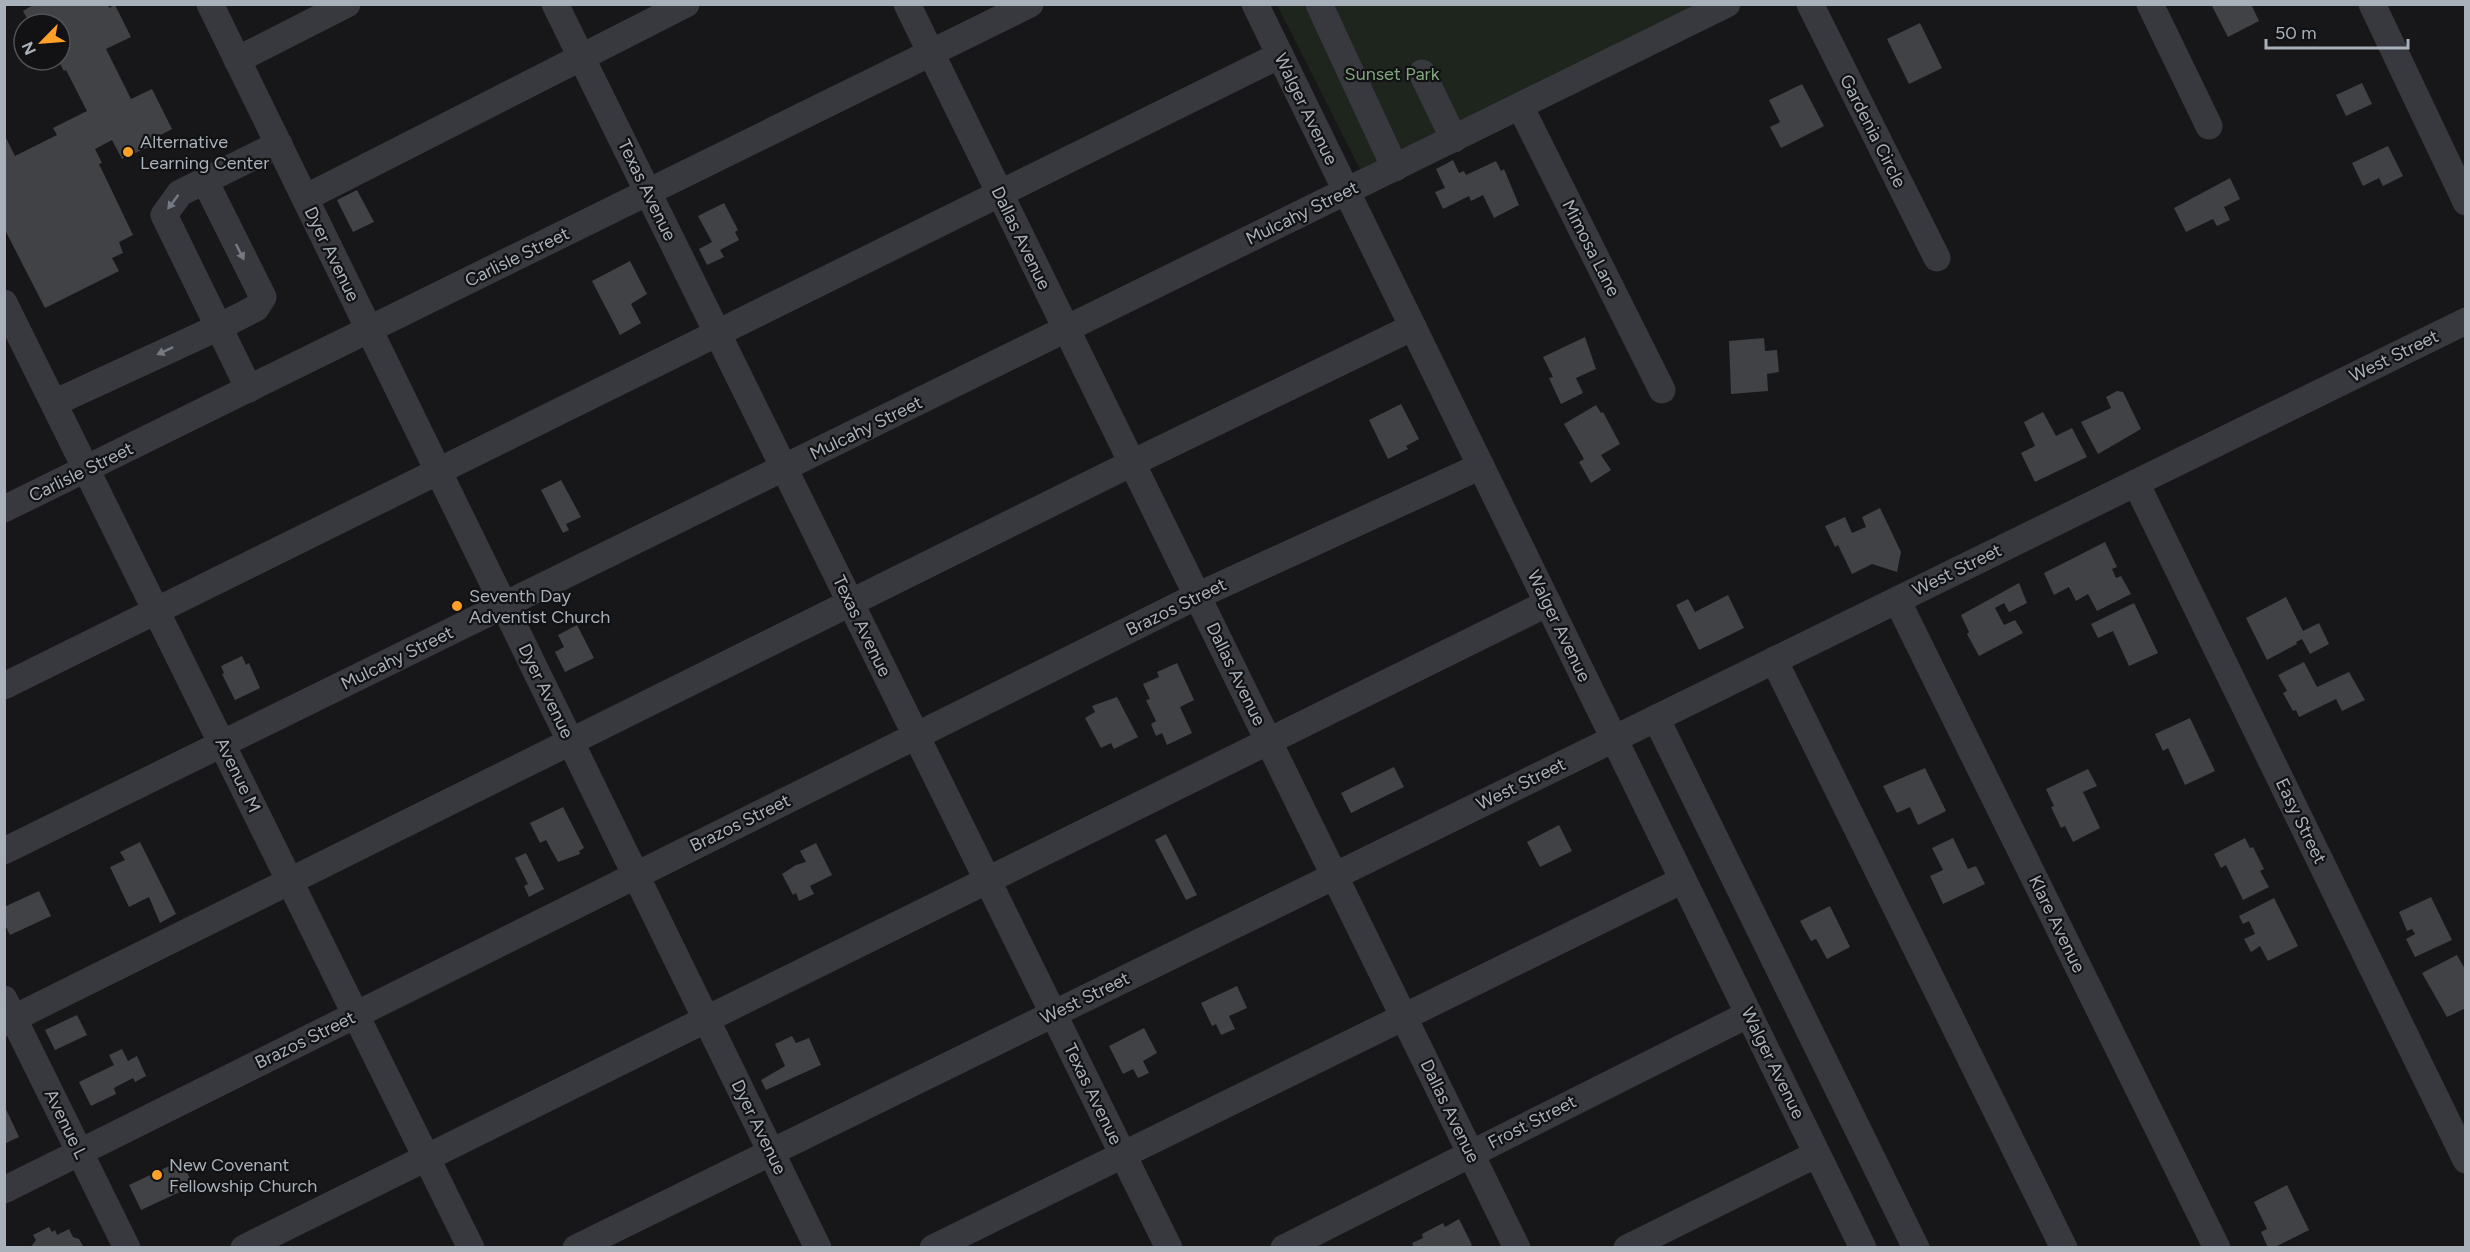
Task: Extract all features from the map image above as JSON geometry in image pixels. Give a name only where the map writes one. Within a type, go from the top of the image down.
[{"type":"street","name":"Dyer Avenue","points":[[210,4],[818,1248]]},
{"type":"street","points":[[237,60],[347,4]]},
{"type":"street","name":"Texas Avenue","points":[[555,4],[1169,1248]]},
{"type":"street","points":[[305,198],[686,4]]},
{"type":"street","name":"Dallas Avenue","points":[[906,4],[1517,1248]]},
{"type":"street","name":"Carlisle Street","points":[[4,509],[1030,4]]},
{"type":"street","name":"Walger Avenue","points":[[1256,4],[1863,1248]]},
{"type":"street","points":[[1318,4],[1395,168]]},
{"type":"street","name":"Gardenia Circle","points":[[1810,4],[1937,258]]},
{"type":"street","points":[[2150,4],[2209,126]]},
{"type":"street","points":[[2373,5],[2466,202]]},
{"type":"street","name":"Mulcahy Street","points":[[4,851],[1346,190],[1454,139],[1715,7]]},
{"type":"street","points":[[4,686],[1280,55]]},
{"type":"street","points":[[1422,73],[1454,139]]},
{"type":"street","name":"Mimosa Lane","points":[[1520,106],[1662,390]]},
{"type":"street","points":[[249,389],[164,215],[180,193],[279,144]]},
{"type":"street","points":[[54,403],[256,308],[263,297],[205,181]]},
{"type":"street","name":"Avenue M","points":[[4,303],[14,345],[54,403],[471,1248]]},
{"type":"street","name":"West Street","points":[[576,1248],[2466,321]]},
{"type":"street","points":[[8,1013],[290,881],[1413,327]]},
{"type":"street","name":"Brazos Street","points":[[4,1190],[1197,596],[1481,466]]},
{"type":"street","name":"Easy Street","points":[[2136,483],[2466,1160]]},
{"type":"street","name":"Klare Avenue","points":[[1897,600],[2217,1248]]},
{"type":"street","points":[[244,1248],[1548,603]]},
{"type":"street","points":[[1774,660],[2064,1248]]},
{"type":"street","points":[[1656,718],[1916,1248]]},
{"type":"street","points":[[933,1248],[1683,880]]},
{"type":"street","name":"Avenue L","points":[[8,1013],[127,1248]]},
{"type":"street","name":"Frost Street","points":[[1284,1248],[1749,1014]]},
{"type":"street","points":[[1627,1248],[1817,1154]]},
{"type":"green space","name":"Sunset Park","points":[[1277,5],[1695,5],[1360,169]]},
{"type":"building","points":[[35,4],[108,4],[109,8],[115,5],[131,37],[106,49],[131,99],[152,89],[172,129],[153,139],[155,144],[122,159],[112,140],[95,149],[102,163],[99,164],[133,235],[119,242],[123,253],[112,258],[119,271],[45,308],[4,228],[4,134],[15,156],[57,135],[53,128],[87,111],[67,72],[72,72],[72,12],[23,11]]},
{"type":"building","points":[[2211,4],[2251,4],[2259,21],[2228,37]]},
{"type":"building","points":[[1920,23],[1942,68],[1909,84],[1887,39]]},
{"type":"building","points":[[2362,83],[2372,104],[2346,116],[2336,95]]},
{"type":"building","points":[[1802,84],[1824,126],[1781,148],[1770,127],[1780,122],[1769,100]]},
{"type":"building","points":[[2388,146],[2403,176],[2383,186],[2379,178],[2363,186],[2352,163]]},
{"type":"building","points":[[1453,160],[1459,173],[1464,171],[1466,175],[1496,161],[1501,171],[1504,169],[1519,205],[1494,218],[1483,195],[1471,201],[1469,196],[1443,209],[1435,192],[1445,188],[1436,169]]},
{"type":"building","points":[[2230,178],[2240,199],[2224,207],[2230,220],[2217,226],[2213,219],[2186,232],[2174,208]]},
{"type":"building","points":[[357,190],[374,222],[353,232],[337,200]]},
{"type":"building","points":[[724,203],[738,230],[735,232],[739,240],[720,250],[724,257],[707,265],[699,249],[712,242],[698,216]]},
{"type":"building","points":[[630,261],[647,294],[631,304],[641,323],[620,335],[592,281]]},
{"type":"building","points":[[1585,337],[1596,369],[1576,378],[1583,393],[1561,404],[1549,378],[1553,377],[1543,357]]},
{"type":"building","points":[[1764,338],[1765,351],[1777,350],[1779,372],[1767,374],[1768,391],[1731,394],[1729,341]]},
{"type":"building","points":[[2117,391],[2123,392],[2141,429],[2098,454],[2081,422],[2111,408],[2106,397]]},
{"type":"building","points":[[1401,404],[1419,439],[1406,446],[1408,449],[1388,459],[1369,420]]},
{"type":"building","points":[[1596,405],[1601,413],[1603,412],[1620,444],[1601,455],[1611,470],[1591,483],[1579,462],[1584,459],[1564,424]]},
{"type":"building","points":[[2043,412],[2056,436],[2072,428],[2087,457],[2035,482],[2021,453],[2035,446],[2024,422]]},
{"type":"building","points":[[561,480],[581,517],[566,524],[569,530],[563,533],[541,490]]},
{"type":"building","points":[[1880,508],[1901,552],[1897,572],[1872,564],[1852,574],[1838,545],[1835,547],[1825,526],[1845,517],[1852,533],[1866,527],[1862,517]]},
{"type":"building","points":[[2105,542],[2117,567],[2112,569],[2116,578],[2121,576],[2131,594],[2097,611],[2088,594],[2076,601],[2069,587],[2054,595],[2044,573]]},
{"type":"building","points":[[2019,583],[2027,603],[2009,612],[2004,603],[1995,608],[2004,625],[2015,620],[2023,633],[1979,656],[1967,634],[1969,632],[1961,615]]},
{"type":"building","points":[[1728,595],[1744,628],[1699,650],[1676,605],[1688,599],[1695,612]]},
{"type":"building","points":[[2286,597],[2303,631],[2319,623],[2329,644],[2310,654],[2302,639],[2267,660],[2246,618]]},
{"type":"building","points":[[2134,603],[2158,653],[2129,666],[2113,631],[2098,638],[2091,624]]},
{"type":"building","points":[[577,625],[594,658],[565,672],[555,652],[564,647],[558,635]]},
{"type":"building","points":[[242,656],[246,665],[249,663],[260,688],[235,700],[222,674],[224,673],[221,666]]},
{"type":"building","points":[[2304,662],[2317,687],[2349,672],[2365,700],[2342,711],[2336,699],[2299,717],[2283,693],[2287,691],[2278,675]]},
{"type":"building","points":[[1177,663],[1194,700],[1180,707],[1192,733],[1167,745],[1162,733],[1156,736],[1151,724],[1156,721],[1146,700],[1150,699],[1143,684],[1159,677],[1157,672]]},
{"type":"building","points":[[1117,697],[1138,737],[1114,749],[1111,743],[1101,748],[1085,718],[1095,712],[1092,706]]},
{"type":"building","points":[[2190,718],[2215,771],[2185,785],[2168,748],[2163,751],[2155,734]]},
{"type":"building","points":[[1394,767],[1404,787],[1351,813],[1341,793]]},
{"type":"building","points":[[1925,768],[1946,811],[1918,825],[1910,807],[1897,813],[1883,786]]},
{"type":"building","points":[[2088,769],[2097,786],[2083,792],[2100,828],[2073,842],[2065,826],[2061,828],[2046,789]]},
{"type":"building","points":[[563,807],[584,848],[579,851],[580,854],[558,862],[546,840],[540,843],[530,823]]},
{"type":"building","points":[[1559,825],[1572,851],[1540,867],[1527,842]]},
{"type":"building","points":[[1166,834],[1197,895],[1186,900],[1155,840]]},
{"type":"building","points":[[1953,838],[1968,869],[1976,866],[1985,884],[1943,904],[1930,876],[1943,870],[1932,848]]},
{"type":"building","points":[[2245,838],[2250,848],[2253,847],[2264,869],[2260,871],[2269,887],[2243,900],[2226,865],[2221,868],[2214,854]]},
{"type":"building","points":[[140,842],[176,914],[160,923],[149,897],[129,907],[110,867],[125,860],[120,852]]},
{"type":"building","points":[[816,843],[832,875],[810,886],[814,894],[799,901],[796,893],[793,895],[782,874],[806,862],[800,851]]},
{"type":"building","points":[[526,853],[544,889],[529,897],[524,886],[528,884],[515,858]]},
{"type":"building","points":[[39,891],[51,916],[10,935],[4,923],[4,907]]},
{"type":"building","points":[[2431,897],[2452,940],[2415,957],[2406,939],[2415,934],[2412,929],[2407,931],[2399,912]]},
{"type":"building","points":[[2274,898],[2298,946],[2268,961],[2260,946],[2251,952],[2244,939],[2255,934],[2249,921],[2243,924],[2239,916]]},
{"type":"building","points":[[1830,906],[1850,947],[1827,959],[1816,939],[1811,941],[1800,921]]},
{"type":"building","points":[[2457,955],[2466,971],[2466,1008],[2447,1017],[2422,973]]},
{"type":"building","points":[[1237,986],[1247,1008],[1229,1016],[1235,1029],[1221,1035],[1216,1024],[1212,1026],[1201,1003]]},
{"type":"building","points":[[77,1015],[87,1035],[55,1050],[45,1030]]},
{"type":"building","points":[[1144,1028],[1157,1053],[1143,1061],[1149,1073],[1138,1078],[1133,1069],[1123,1074],[1109,1046]]},
{"type":"building","points":[[792,1036],[796,1043],[809,1038],[821,1065],[766,1090],[761,1080],[785,1066],[775,1044]]},
{"type":"building","points":[[122,1049],[128,1061],[137,1056],[146,1076],[135,1082],[133,1078],[114,1088],[116,1094],[91,1106],[79,1082],[114,1065],[109,1055]]},
{"type":"building","points":[[4,1105],[19,1137],[4,1144]]},
{"type":"building","points":[[182,1160],[193,1186],[141,1210],[129,1185]]},
{"type":"building","points":[[2287,1185],[2309,1230],[2273,1248],[2268,1248],[2261,1232],[2267,1229],[2254,1202]]},
{"type":"building","points":[[1459,1219],[1472,1245],[1468,1248],[1414,1248],[1412,1243],[1423,1238],[1422,1234],[1443,1223],[1445,1227]]},
{"type":"building","points":[[49,1227],[52,1232],[55,1230],[57,1235],[69,1229],[73,1237],[79,1239],[84,1248],[30,1248],[36,1240],[33,1235]]},
{"type":"place","name":"Alternative Learning Center","points":[[128,152]]},
{"type":"place","name":"Seventh Day Adventist Church","points":[[457,606]]},
{"type":"place","name":"New Covenant Fellowship Church","points":[[157,1175]]}]
